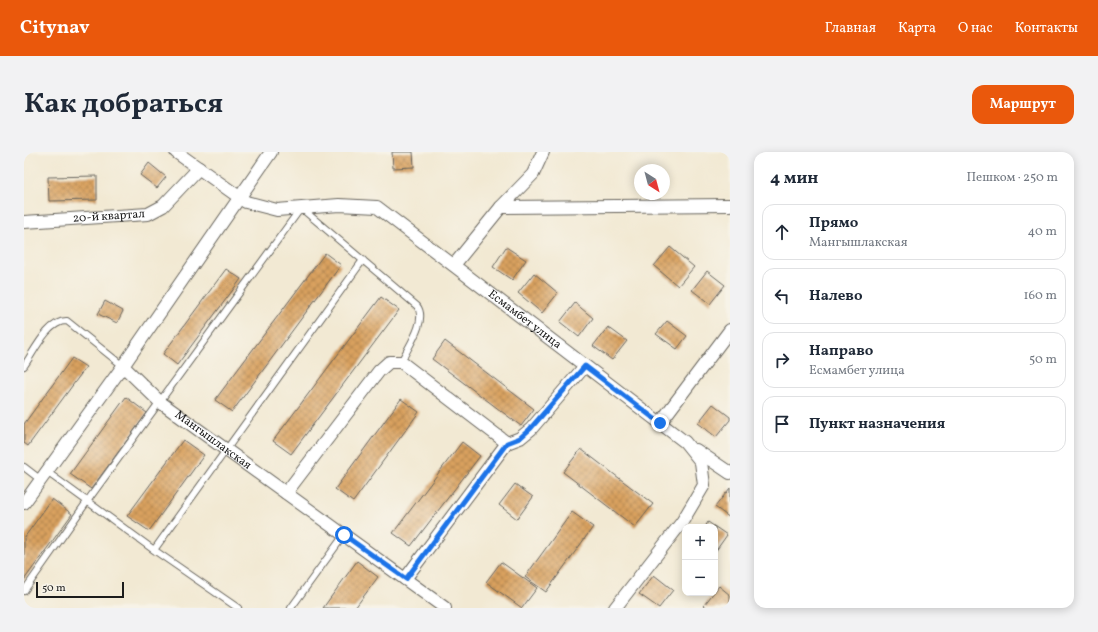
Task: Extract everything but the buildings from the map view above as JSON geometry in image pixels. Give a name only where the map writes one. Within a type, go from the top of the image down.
[{"type":"street","name":"Есмамбет улица","points":[[176,152],[246,202],[277,210],[339,205],[377,207],[686,442],[702,462],[704,485],[682,522],[615,608]]},
{"type":"street","points":[[24,504],[123,366],[272,152]]},
{"type":"street","points":[[454,265],[501,207],[533,174],[543,152]]},
{"type":"street","name":"20-й квартал","points":[[24,222],[148,214],[163,206],[198,168]]},
{"type":"street","points":[[501,207],[730,205]]},
{"type":"street","points":[[660,423],[730,330]]},
{"type":"street","points":[[286,493],[379,371],[390,362],[401,362],[507,443]]},
{"type":"street","name":"Мангышлакская","points":[[123,366],[160,402],[445,608]]},
{"type":"street","points":[[406,579],[507,443],[520,438],[530,429],[585,366]]},
{"type":"street","points":[[686,442],[730,473]]},
{"type":"lane","points":[[24,591],[301,208],[421,311],[421,320],[401,362]]},
{"type":"lane","points":[[154,550],[363,260]]},
{"type":"lane","points":[[24,366],[50,327],[60,321],[67,321],[123,366]]},
{"type":"lane","points":[[24,467],[44,476],[88,502],[238,608]]},
{"type":"lane","points":[[291,608],[344,535]]},
{"type":"route","points":[[344,535],[406,579],[507,443],[520,438],[530,429],[585,366],[660,423]]}]
